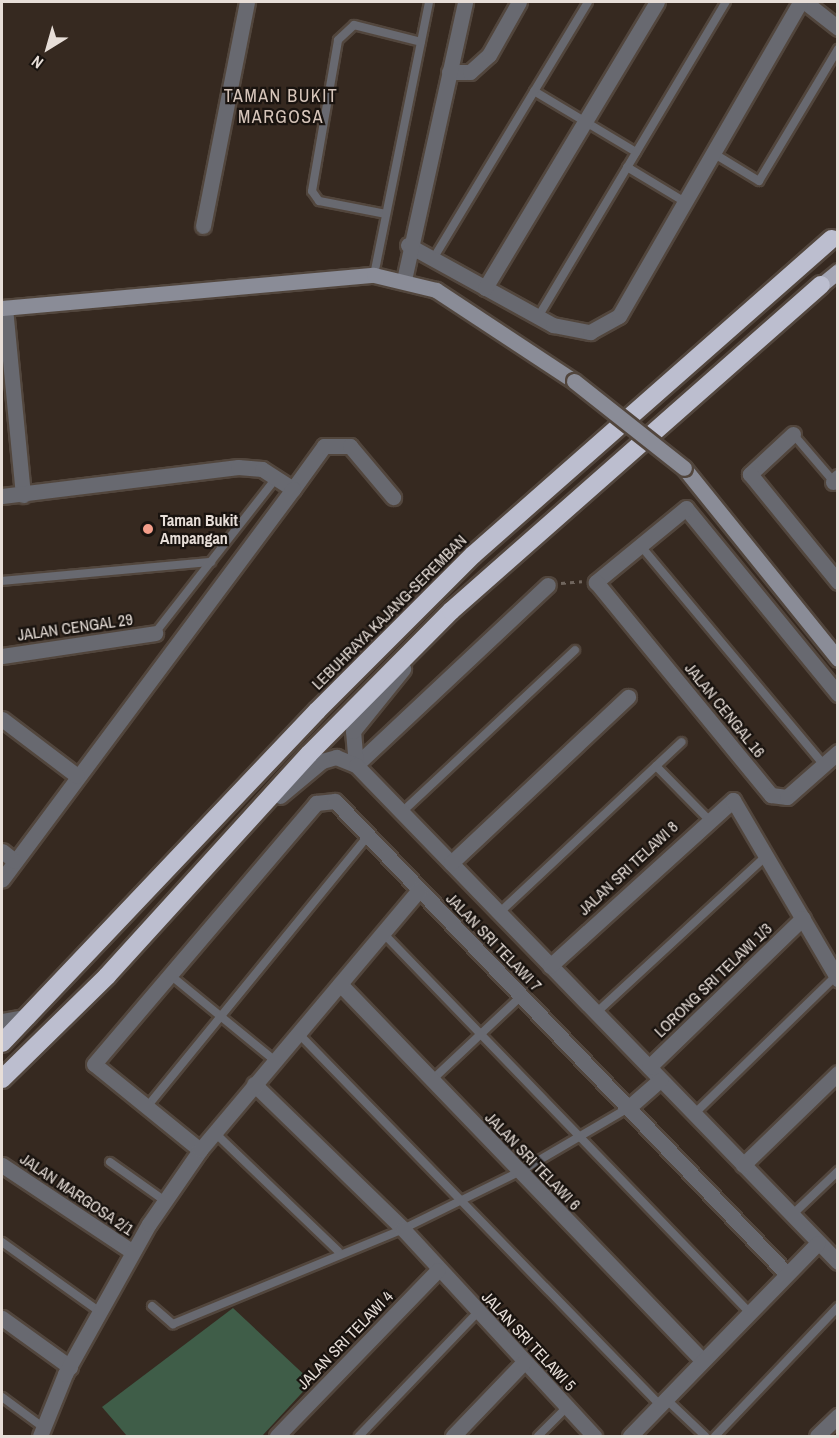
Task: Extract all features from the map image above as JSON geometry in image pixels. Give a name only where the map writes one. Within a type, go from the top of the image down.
[{"type":"highway","name":"LEBUHRAYA KAJANG-SEREMBAN","points":[[2,1043],[317,711],[473,555],[836,236]]},
{"type":"highway","points":[[2,1079],[107,976],[243,826],[451,611],[821,285]]},
{"type":"main road","points":[[821,285],[837,272]]},
{"type":"main road","points":[[821,285],[837,276]]},
{"type":"street","points":[[203,226],[247,2]]},
{"type":"street","points":[[404,280],[408,245],[465,2]]},
{"type":"street","points":[[449,72],[470,72],[489,55],[519,2]]},
{"type":"street","points":[[486,288],[657,2]]},
{"type":"street","points":[[408,245],[538,317],[590,332],[619,316],[800,2]]},
{"type":"street","points":[[805,2],[837,28]]},
{"type":"street","points":[[23,495],[3,308],[374,275],[404,280],[436,290],[488,320],[574,381],[684,468],[837,659]]},
{"type":"street","points":[[793,434],[750,474],[837,582]]},
{"type":"street","points":[[2,879],[324,446],[350,446],[393,497]]},
{"type":"street","points":[[2,496],[238,468],[262,469],[293,489]]},
{"type":"street","points":[[596,582],[686,508],[837,694]]},
{"type":"street","name":"JALAN CENGAL 16","points":[[596,582],[771,795],[787,797],[837,752]]},
{"type":"street","points":[[356,765],[548,585]]},
{"type":"street","points":[[356,765],[353,730],[451,611]]},
{"type":"street","name":"JALAN CENGAL 29","points":[[2,656],[155,633]]},
{"type":"street","points":[[451,863],[628,697]]},
{"type":"street","points":[[2,719],[77,776]]},
{"type":"street","points":[[243,826],[322,761],[336,757],[356,765],[837,1262]]},
{"type":"street","name":"JALAN SRI TELAWI 8","points":[[550,966],[708,819],[733,800],[767,855]]},
{"type":"street","name":"JALAN SRI TELAWI 7","points":[[167,973],[316,803],[335,801],[788,1274]]},
{"type":"street","points":[[2,851],[15,861]]},
{"type":"street","points":[[767,855],[837,978]]},
{"type":"street","points":[[42,1432],[70,1366],[133,1252],[200,1150],[419,890]]},
{"type":"street","name":"LORONG SRI TELAWI 1/3","points":[[648,1067],[803,918]]},
{"type":"street","points":[[167,973],[94,1065],[200,1150]]},
{"type":"street","name":"JALAN SRI TELAWI 6","points":[[340,984],[703,1361]]},
{"type":"street","points":[[2,1021],[28,1016]]},
{"type":"street","points":[[743,1165],[837,1073]]},
{"type":"street","points":[[628,1108],[660,1080]]},
{"type":"street","name":"JALAN SRI TELAWI 5","points":[[254,1084],[403,1229],[438,1270],[594,1437]]},
{"type":"street","name":"JALAN MARGOSA 2/1","points":[[2,1165],[133,1252]]},
{"type":"street","points":[[630,1437],[818,1243]]},
{"type":"street","name":"JALAN SRI TELAWI 4","points":[[278,1436],[438,1270]]},
{"type":"street","points":[[2,1318],[70,1366]]},
{"type":"street","points":[[453,1437],[524,1362]]},
{"type":"street","points":[[817,1437],[837,1416]]},
{"type":"lane","points":[[374,275],[429,2]]},
{"type":"lane","points":[[434,259],[588,2]]},
{"type":"lane","points":[[538,317],[726,2]]},
{"type":"lane","points":[[386,214],[319,201],[312,191],[338,40],[354,25],[421,42]]},
{"type":"lane","points":[[713,153],[759,181],[837,49]]},
{"type":"lane","points":[[534,91],[636,152]]},
{"type":"lane","points":[[627,167],[685,202]]},
{"type":"lane","points":[[793,434],[836,482]]},
{"type":"lane","points":[[155,633],[277,477]]},
{"type":"lane","points":[[640,545],[823,764]]},
{"type":"lane","points":[[2,581],[211,562]]},
{"type":"lane","points":[[402,812],[575,650]]},
{"type":"lane","points":[[499,913],[682,742]]},
{"type":"lane","points":[[656,766],[708,819]]},
{"type":"lane","points":[[146,1107],[368,836]]},
{"type":"lane","points":[[596,1013],[767,855]]},
{"type":"lane","points":[[382,933],[576,1137],[750,1313]]},
{"type":"lane","points":[[167,973],[274,1060]]},
{"type":"lane","points":[[694,1114],[837,978]]},
{"type":"lane","points":[[432,1080],[521,996]]},
{"type":"lane","points":[[298,1033],[663,1402],[705,1437]]},
{"type":"lane","points":[[152,1306],[173,1324],[338,1251],[403,1229],[464,1202],[628,1108]]},
{"type":"lane","points":[[213,1132],[338,1251]]},
{"type":"lane","points":[[110,1162],[165,1201]]},
{"type":"lane","points":[[792,1215],[837,1171]]},
{"type":"lane","points":[[2,1242],[100,1312]]},
{"type":"lane","points":[[715,1437],[837,1307]]},
{"type":"lane","points":[[360,1437],[478,1312]]},
{"type":"lane","points":[[2,1397],[42,1432]]},
{"type":"lane","points":[[538,1437],[567,1407]]},
{"type":"path","points":[[548,585],[596,582]]},
{"type":"green space","points":[[233,1308],[312,1382],[262,1436],[127,1436],[102,1407]]},
{"type":"place","name":"Taman Bukit Ampangan","points":[[148,529]]},
{"type":"district","name":"TAMAN BUKIT MARGOSA","points":[[281,107]]}]
